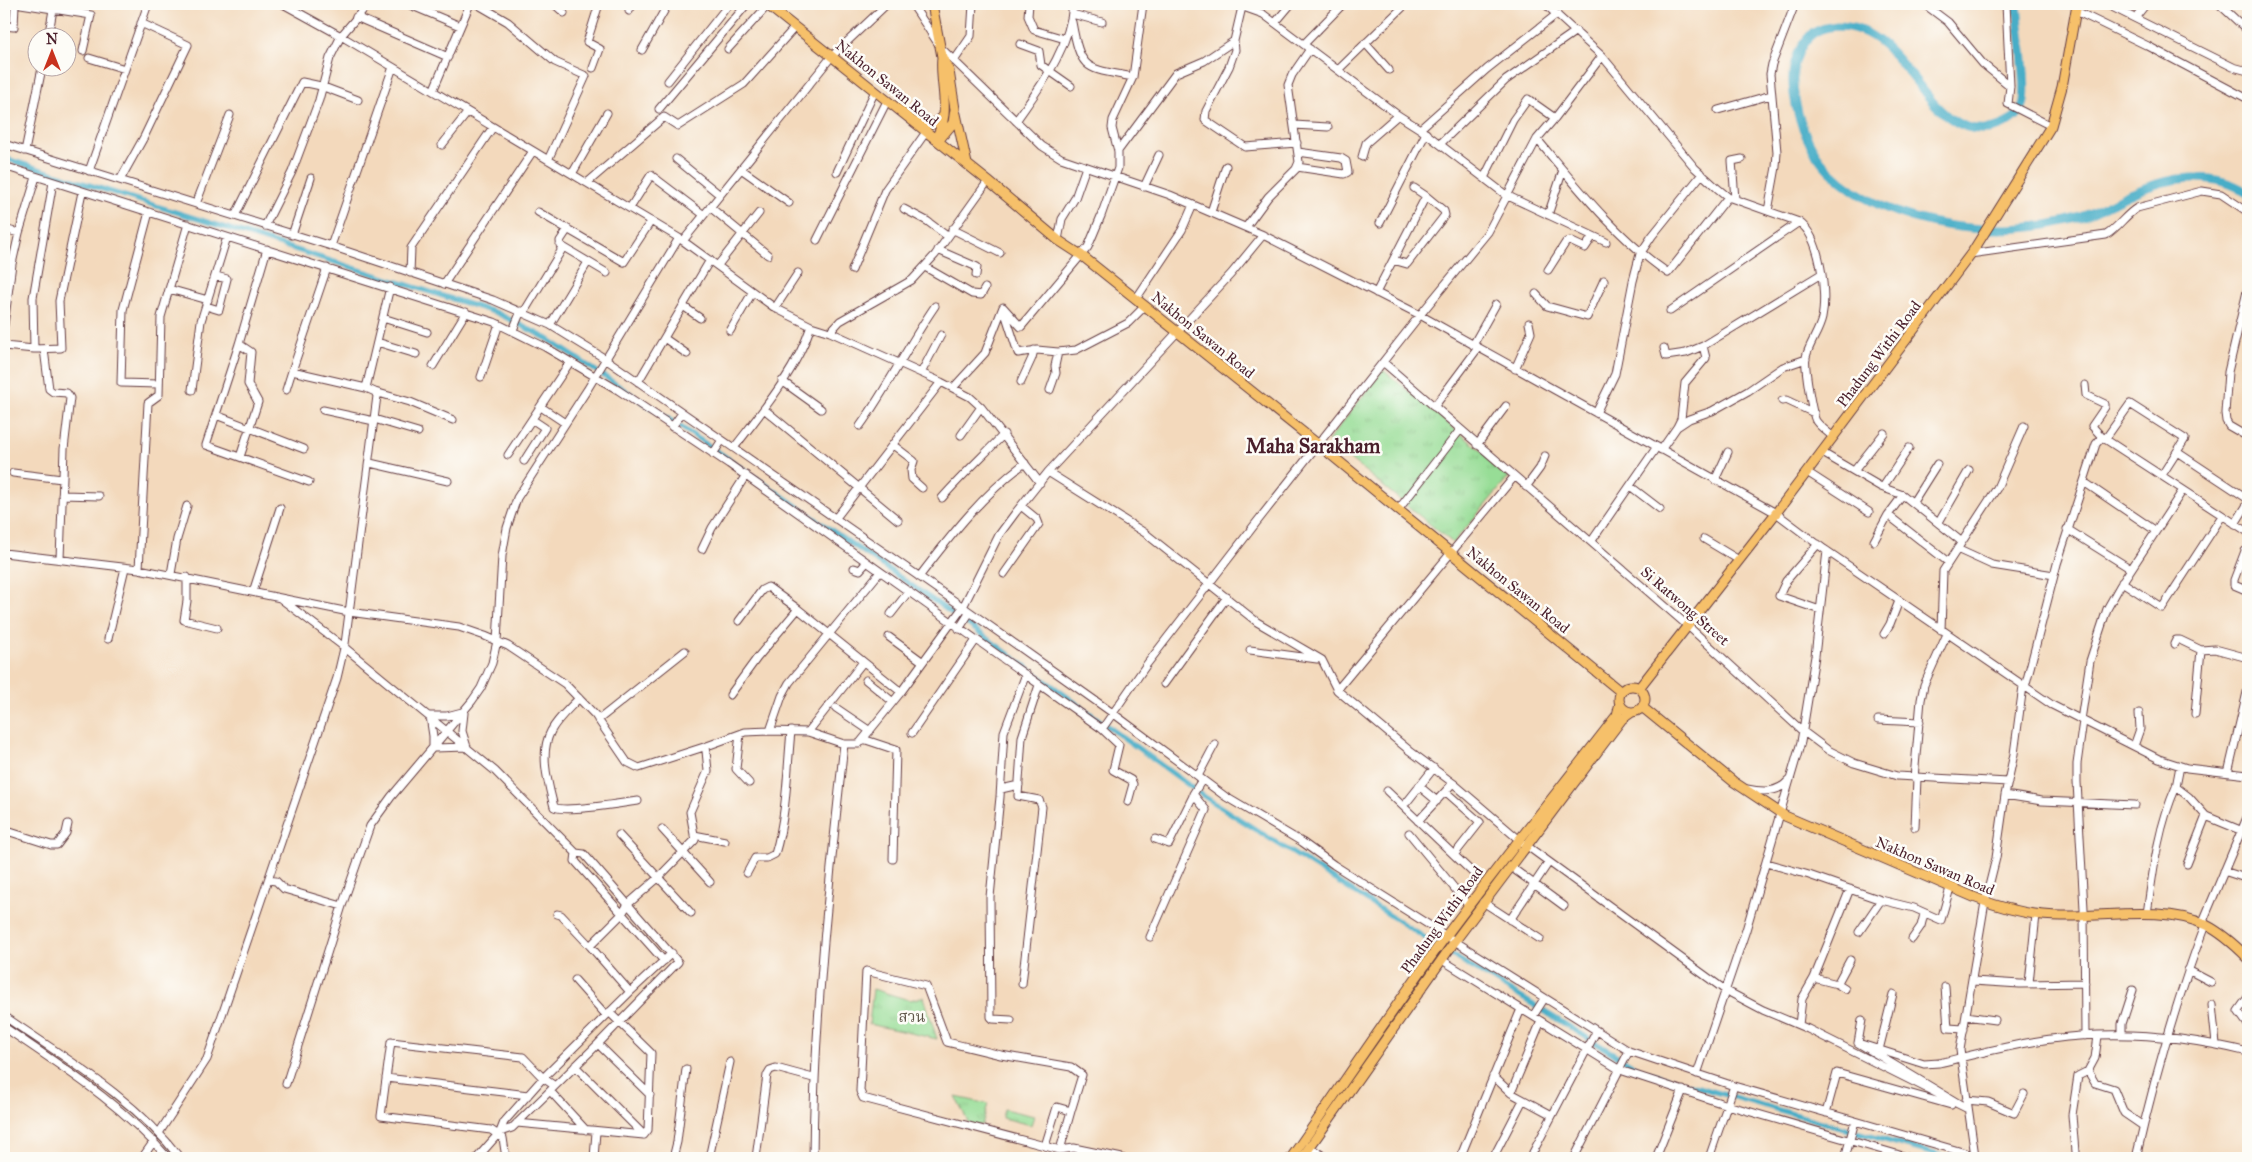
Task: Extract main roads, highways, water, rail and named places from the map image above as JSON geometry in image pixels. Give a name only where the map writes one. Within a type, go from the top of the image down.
[{"type":"main road","name":"Nakhon Sawan Road","points":[[767,4],[988,181],[1058,240],[1081,255],[1319,445],[1621,692]]},
{"type":"main road","points":[[932,4],[942,53],[949,71],[953,123],[936,140]]},
{"type":"main road","name":"Phadung Withi Road","points":[[1639,688],[1776,513],[1972,252],[2048,124],[2062,88],[2076,7]]},
{"type":"main road","points":[[913,122],[927,125],[934,124],[951,110]]},
{"type":"main road","points":[[951,110],[967,164]]},
{"type":"main road","points":[[1630,686],[1639,688],[1644,695],[1642,707],[1632,712],[1624,709],[1620,703],[1621,692],[1630,686]]},
{"type":"main road","name":"Phadung Withi Road","points":[[1291,1158],[1369,1043],[1436,950],[1449,940],[1483,902],[1523,843],[1545,804],[1617,715],[1620,703]]},
{"type":"main road","name":"Nakhon Sawan Road","points":[[1642,707],[1745,789],[1780,812],[1803,824],[1950,888],[2008,910],[2036,915],[2147,914],[2176,916],[2205,925],[2224,937],[2248,958]]},
{"type":"main road","name":"Phadung Withi Road","points":[[1302,1158],[1443,957],[1449,940],[1468,906],[1523,843],[1622,719],[1632,712]]},
{"type":"waterway","points":[[2017,4],[2025,97],[2023,105],[2015,117],[2007,123],[1994,128],[1970,128],[1950,118],[1933,102],[1901,62],[1883,44],[1862,31],[1837,26],[1824,28],[1813,33],[1807,39],[1796,58],[1793,72],[1793,87],[1802,125],[1816,155],[1830,171],[1855,191],[1884,207],[1915,218],[1949,226],[1983,229],[2017,228],[2050,224],[2080,217],[2147,187],[2176,179],[2206,178],[2235,186],[2248,193]]},
{"type":"waterway","points":[[4,158],[497,313],[548,339],[723,455],[969,625],[1205,797],[1455,957],[1642,1071],[1948,1158]]},
{"type":"district","name":"Maha Sarakham","points":[[1313,446]]},
{"type":"park label","name":"สวน","points":[[912,1017]]}]
